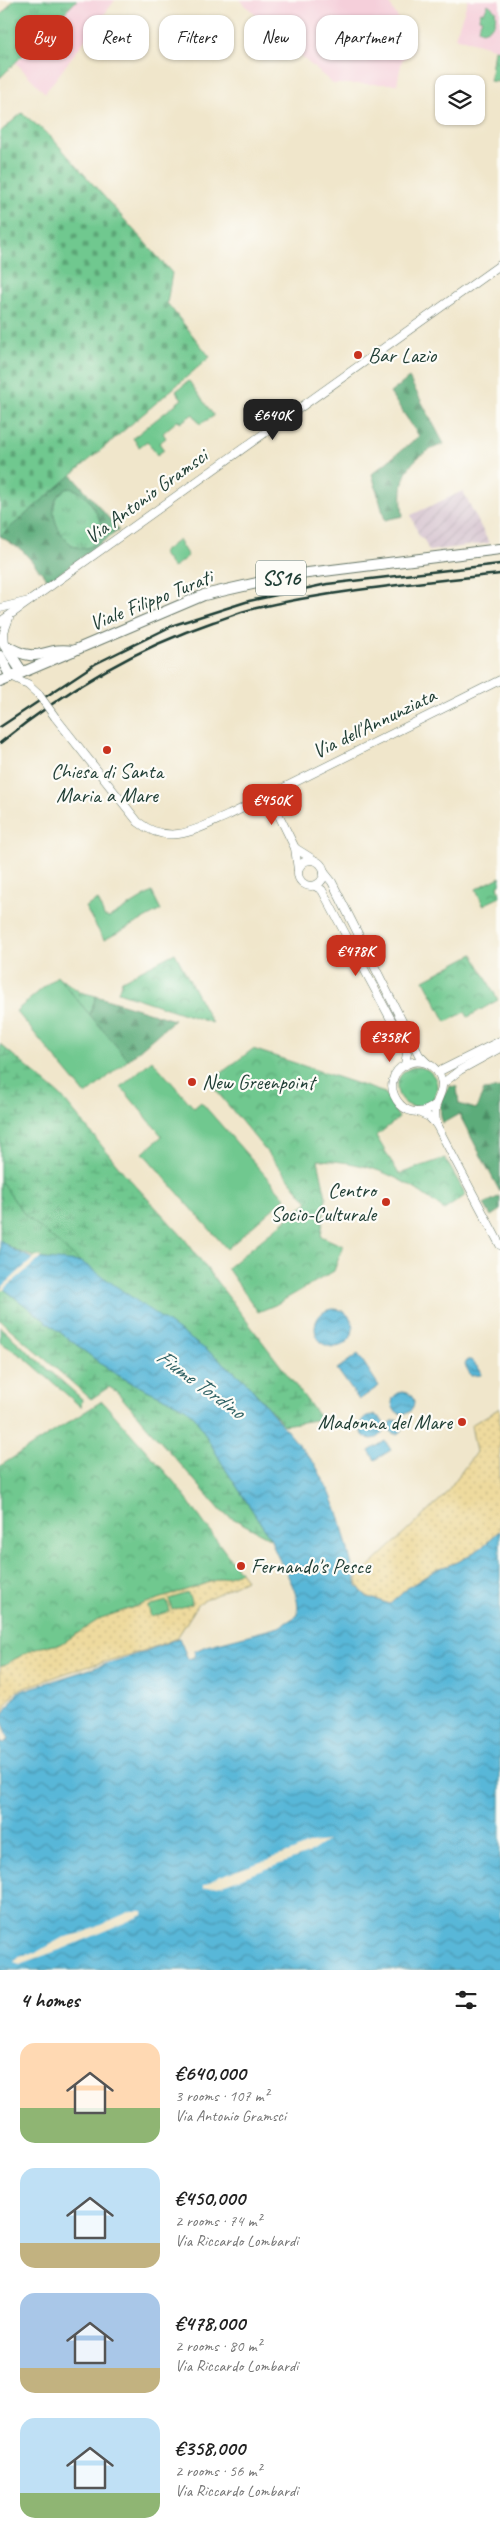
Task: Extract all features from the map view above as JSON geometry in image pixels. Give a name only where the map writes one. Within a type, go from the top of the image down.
[{"type":"main road","name":"Viale Filippo Turati","points":[[0,682],[178,605],[212,594],[292,575],[500,549]]},
{"type":"main road","points":[[3,641],[30,656],[46,654],[59,648],[73,651]]},
{"type":"main road","points":[[3,641],[22,672]]},
{"type":"main road","points":[[0,656],[11,676]]},
{"type":"street","name":"Via Antonio Gramsci","points":[[0,622],[10,617],[500,265]]},
{"type":"street","name":"Via Antonio Gramsci","points":[[1,609],[33,600]]},
{"type":"street","points":[[3,641],[4,632],[10,617]]},
{"type":"street","name":"Via dell'Annunziata","points":[[22,672],[129,812],[147,829],[162,835],[184,835],[269,795],[500,680]]},
{"type":"street","name":"Via dell'Annunziata","points":[[11,676],[28,685],[39,694]]},
{"type":"street","points":[[269,795],[295,848],[298,876],[302,883],[322,890],[404,1044],[407,1053],[405,1065],[394,1078],[393,1094],[403,1107],[429,1117],[436,1124],[500,1245]]},
{"type":"street","points":[[295,848],[321,864],[324,872],[332,882],[419,1055],[438,1072],[442,1084],[440,1098],[436,1104],[425,1111],[418,1112]]},
{"type":"street","points":[[298,870],[302,863],[314,860]]},
{"type":"street","points":[[315,886],[322,881],[324,872]]},
{"type":"street","points":[[367,974],[376,969]]},
{"type":"street","points":[[438,1072],[500,1041]]},
{"type":"street","points":[[442,1084],[460,1070],[500,1048]]},
{"type":"street","points":[[405,1065],[420,1062],[427,1064]]},
{"type":"street","points":[[436,1104],[436,1124]]},
{"type":"shaded area","points":[[77,0],[115,0],[104,15],[83,15],[83,43],[73,56],[73,15],[62,15]]},
{"type":"shaded area","points":[[240,0],[387,0],[396,15],[316,15],[316,60],[402,60],[397,84],[333,84],[305,60],[306,15],[255,15]]},
{"type":"shaded area","points":[[468,0],[500,0],[500,50],[455,37]]},
{"type":"shaded area","points":[[19,60],[70,60],[45,93],[16,63]]},
{"type":"shaded area","points":[[463,491],[489,543],[429,551],[424,540],[419,536],[411,515]]},
{"type":"green space","points":[[14,0],[77,0],[62,15],[15,15],[15,60],[18,60],[0,78],[0,16]]},
{"type":"green space","points":[[488,4],[495,10],[496,18],[492,26],[482,31],[478,29],[482,19],[479,18],[481,12],[484,13]]},
{"type":"green space","points":[[494,49],[500,50],[500,82],[490,81]]},
{"type":"green space","points":[[22,113],[51,137],[172,273],[167,303],[210,357],[0,536],[0,132]]},
{"type":"green space","points":[[409,378],[444,444],[431,449],[413,462],[404,480],[402,491],[403,516],[385,520],[372,474],[419,436],[390,393]]},
{"type":"green space","points":[[189,381],[214,416],[200,424],[193,414],[180,423],[178,420],[163,433],[166,438],[159,443],[164,450],[157,455],[147,441],[139,447],[133,438],[182,399],[176,391]]},
{"type":"green space","points":[[72,475],[119,530],[49,581],[23,551],[0,536]],"holes":[[[69,488],[76,490],[91,503],[103,529],[94,544],[83,548],[72,545],[63,536],[56,523],[54,509],[58,497]]]},
{"type":"green space","points":[[69,488],[76,490],[87,498],[95,509],[103,529],[94,544],[83,548],[72,545],[62,536],[56,523],[54,509],[58,497]]},
{"type":"green space","points":[[178,540],[188,556],[173,568],[162,553]]},
{"type":"green space","points":[[500,877],[500,884],[498,885],[500,897],[483,905],[476,889]]},
{"type":"green space","points":[[152,892],[161,910],[104,940],[85,907],[98,900],[104,916],[109,918]]},
{"type":"green space","points":[[175,953],[212,1023],[118,992],[122,980]]},
{"type":"green space","points":[[473,954],[498,1000],[468,1017],[465,1012],[446,1022],[424,980]]},
{"type":"green space","points":[[57,976],[80,992],[96,996],[90,1015]]},
{"type":"green space","points":[[57,976],[128,1060],[86,1095],[16,1011]]},
{"type":"green space","points":[[96,996],[174,1020],[128,1060],[90,1015]]},
{"type":"green space","points":[[0,1044],[61,1096],[124,1173],[183,1237],[321,1419],[284,1425],[246,1382],[219,1359],[97,1276],[25,1215],[0,1180]]},
{"type":"green space","points":[[253,1049],[385,1093],[399,1118],[376,1136],[399,1174],[445,1158],[466,1195],[444,1210],[429,1198],[386,1173],[354,1164],[318,1160],[326,1197],[321,1236],[343,1246],[334,1271],[275,1305],[258,1312],[227,1268],[308,1202],[209,1082]]},
{"type":"green space","points":[[152,1060],[194,1108],[201,1102],[285,1198],[227,1249],[143,1153],[162,1136],[121,1087]]},
{"type":"green space","points":[[417,1067],[431,1073],[437,1087],[431,1101],[417,1107],[403,1101],[397,1087],[403,1073]]},
{"type":"green space","points":[[450,1086],[457,1087],[459,1104],[476,1109],[484,1090],[500,1088],[500,1192],[459,1114],[443,1123],[441,1103],[444,1094]]},
{"type":"green space","points":[[0,1180],[25,1215],[82,1262],[39,1258],[19,1251],[0,1240]]},
{"type":"green space","points":[[500,1196],[500,1210],[491,1216],[484,1204]]},
{"type":"green space","points":[[0,1286],[109,1370],[184,1407],[195,1417],[226,1470],[271,1539],[223,1513],[117,1392],[109,1387],[91,1399],[0,1320]]},
{"type":"green space","points":[[0,1327],[82,1399],[81,1407],[25,1358],[0,1342]]},
{"type":"green space","points":[[102,1401],[174,1482],[240,1572],[101,1618],[61,1644],[35,1648],[0,1667],[0,1466]]},
{"type":"green space","points":[[188,1593],[192,1604],[172,1610],[169,1599]]},
{"type":"green space","points":[[167,1601],[170,1611],[151,1617],[148,1606]]},
{"type":"sand","points":[[500,1408],[500,1530],[481,1548],[458,1562],[437,1569],[409,1587],[390,1604],[368,1596],[360,1589],[357,1578],[443,1497],[476,1452],[471,1425]]},
{"type":"sand","points":[[240,1572],[246,1580],[199,1603],[177,1638],[143,1651],[69,1672],[16,1691],[7,1703],[0,1719],[0,1667],[35,1648],[61,1644],[101,1618]]},
{"type":"water","name":"Fiume Tordino","points":[[0,1240],[12,1249],[31,1258],[82,1262],[219,1359],[246,1382],[315,1464],[340,1518],[357,1586],[367,1597],[390,1604],[409,1587],[437,1569],[458,1562],[481,1548],[500,1530],[500,1970],[0,1970],[0,1739],[1,1742],[5,1743],[9,1739],[1,1718],[18,1692],[144,1652],[179,1638],[188,1659],[194,1657],[195,1651],[206,1646],[279,1627],[298,1615],[298,1604],[296,1594],[271,1539],[226,1470],[195,1417],[184,1407],[109,1370],[0,1286]]},
{"type":"water","points":[[334,1309],[347,1315],[353,1328],[347,1341],[334,1347],[321,1341],[315,1328],[321,1315]]},
{"type":"water","points":[[358,1354],[379,1386],[359,1400],[337,1369]]},
{"type":"water","points":[[467,1360],[471,1360],[481,1371],[481,1375],[471,1376],[465,1365]]},
{"type":"water","points":[[403,1392],[411,1395],[414,1403],[411,1411],[403,1414],[395,1411],[392,1403],[395,1395]]},
{"type":"water","points":[[372,1415],[380,1419],[384,1427],[380,1435],[372,1439],[364,1435],[360,1427],[364,1419]]},
{"type":"water","points":[[393,1420],[399,1420],[403,1427],[399,1434],[393,1434],[389,1430],[389,1424]]},
{"type":"water","points":[[385,1441],[391,1450],[375,1460],[369,1451]]},
{"type":"pier","points":[[36,1256],[42,1257],[2,1291],[0,1289]]},
{"type":"pier","points":[[327,1841],[308,1854],[222,1885],[204,1888],[204,1885],[220,1876],[293,1851],[310,1843]]},
{"type":"pier","points":[[131,1911],[143,1911],[143,1915],[65,1948],[20,1964],[14,1962],[19,1956],[37,1952],[62,1938],[83,1933]]},
{"type":"railway","points":[[0,727],[95,664],[174,625],[249,601],[327,584],[500,564]]},
{"type":"railway","points":[[0,743],[49,706],[128,658],[184,633],[237,613],[283,602],[345,592],[500,574]]},
{"type":"place","name":"Bar Lazio","points":[[358,355]]},
{"type":"place","name":"Chiesa di Santa Maria a Mare","points":[[107,750]]},
{"type":"place","name":"New Greenpoint","points":[[192,1082]]},
{"type":"place","name":"Centro Socio-Culturale","points":[[386,1202]]},
{"type":"place","name":"Madonna del Mare","points":[[462,1422]]},
{"type":"place","name":"Fernando's Pesce","points":[[241,1566]]}]
